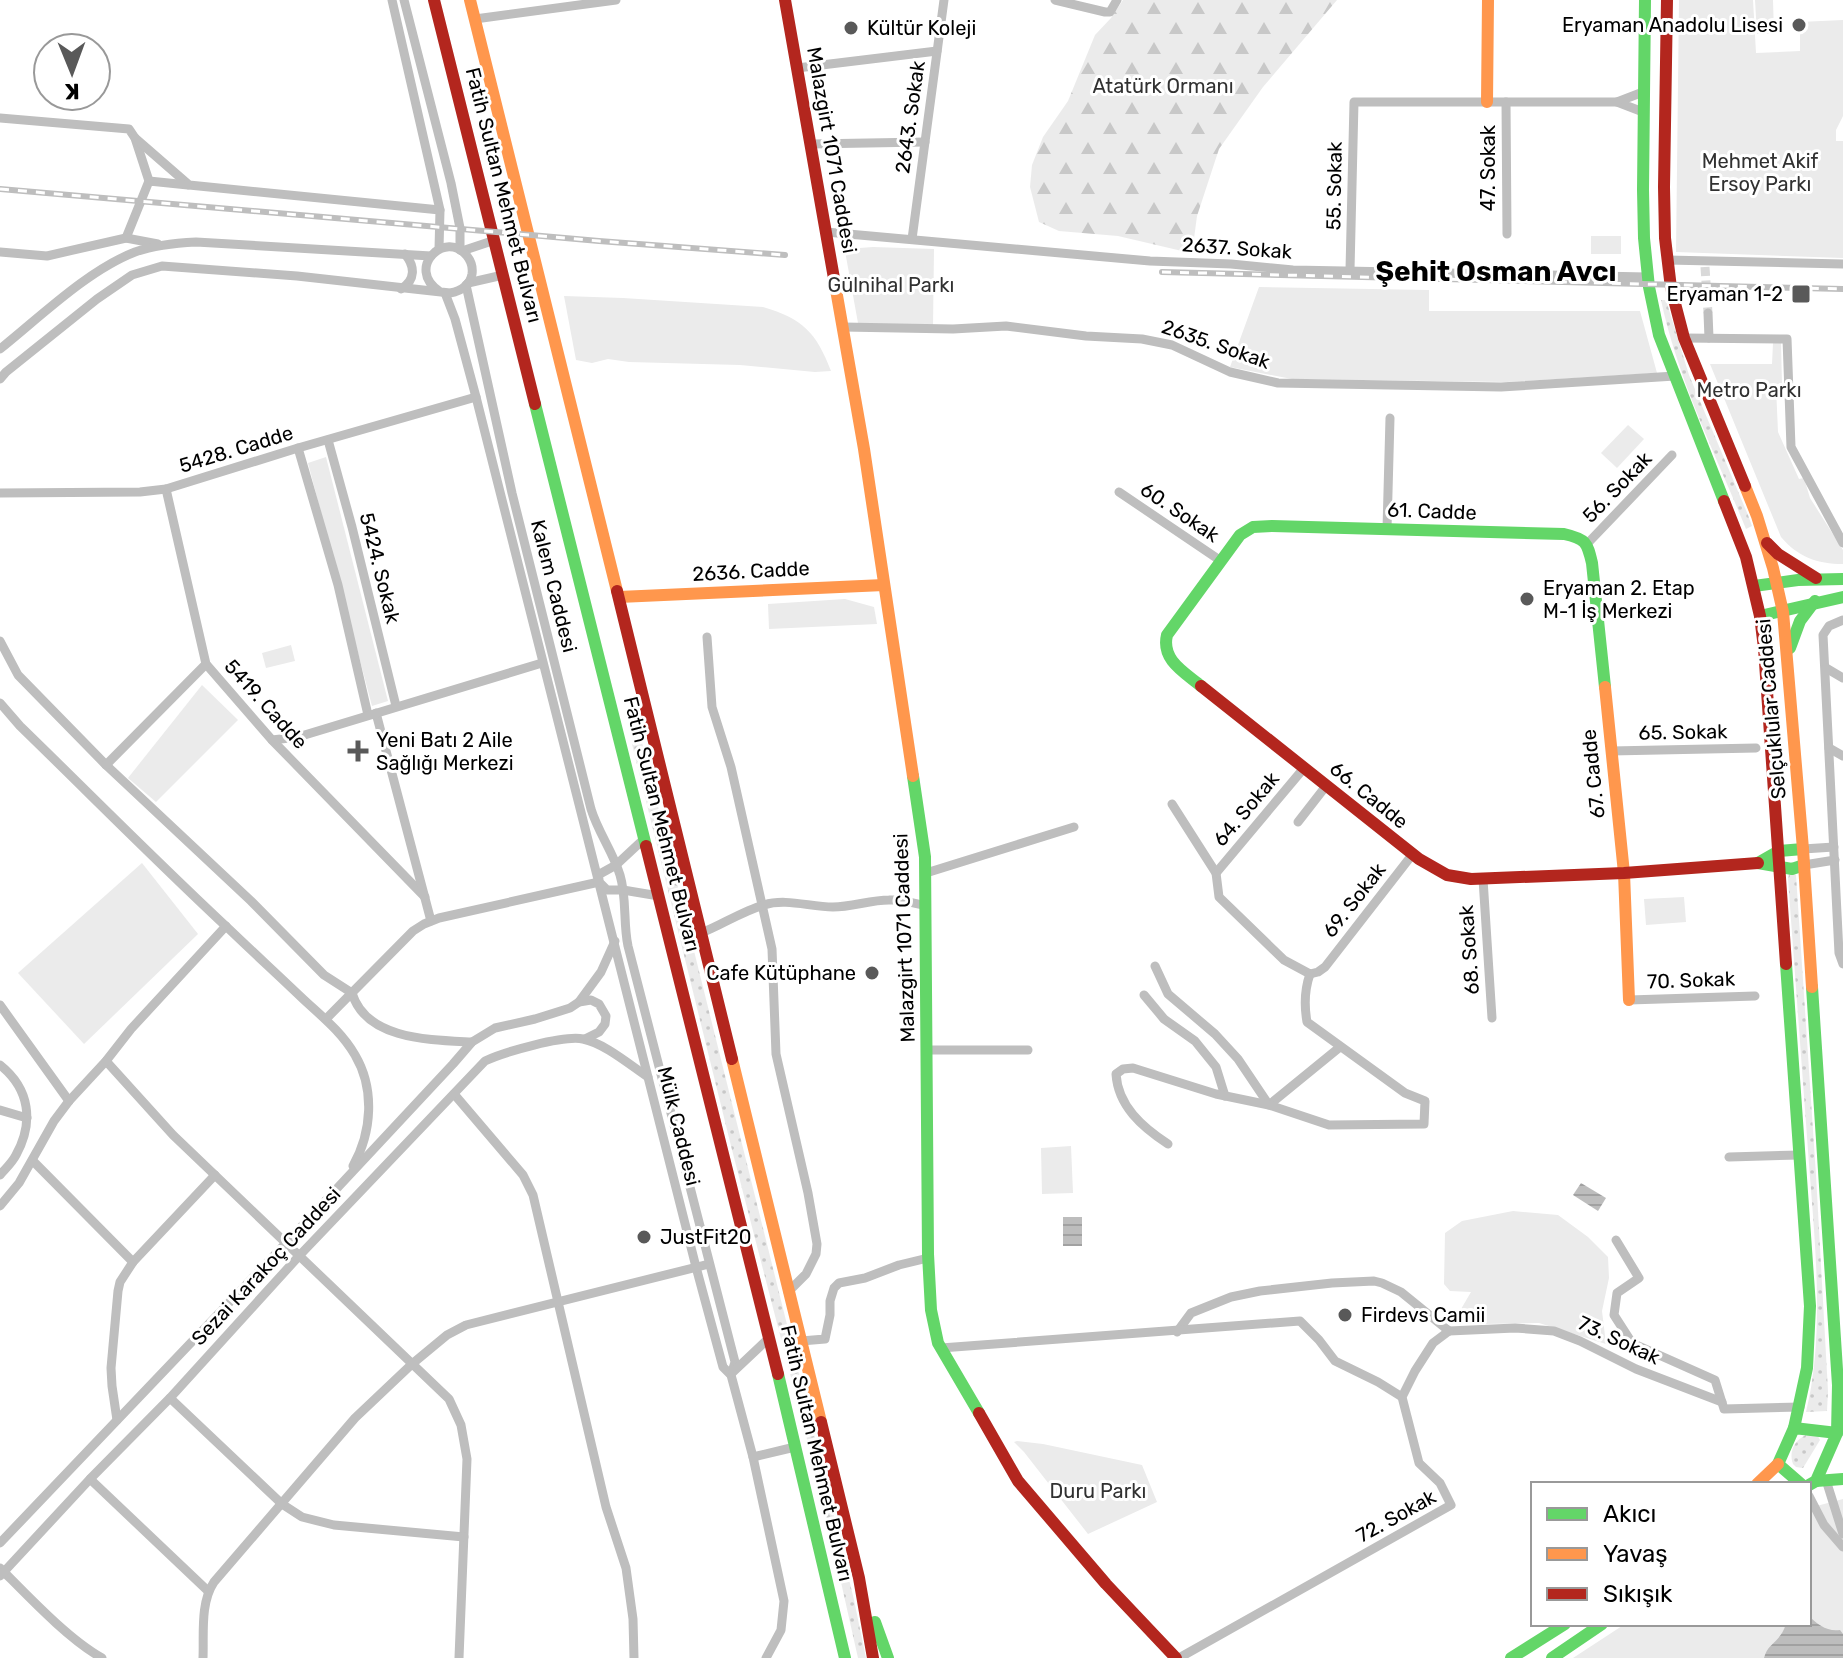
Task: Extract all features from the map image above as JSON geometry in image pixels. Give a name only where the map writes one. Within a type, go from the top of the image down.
[{"type":"main road","name":"Fatih Sultan Mehmet Bulvarı","points":[[434,0],[660,896],[845,1658]]},
{"type":"main road","name":"Fatih Sultan Mehmet Bulvarı","points":[[470,0],[859,1578],[873,1658]]},
{"type":"main road","name":"Malazgirt 1071 Caddesi","points":[[785,0],[864,449],[921,828],[926,873],[928,1258],[933,1328],[941,1348],[1018,1481],[1106,1584],[1178,1658]]},
{"type":"main road","points":[[1487,102],[1488,0]]},
{"type":"main road","name":"Selçuklular Caddesi","points":[[1645,0],[1642,220],[1651,305],[1659,335],[1742,543],[1760,616],[1779,851],[1810,1330],[1809,1367],[1800,1407],[1778,1464]]},
{"type":"main road","name":"Selçuklular Caddesi","points":[[1667,0],[1663,188],[1667,260],[1675,311],[1757,516],[1783,612],[1803,849],[1840,1433]]},
{"type":"main road","points":[[1643,92],[1665,92]]},
{"type":"main road","points":[[1643,112],[1665,113]]},
{"type":"main road","name":"66. Cadde","points":[[1272,526],[1257,526],[1240,535],[1167,635],[1167,655],[1177,667],[1412,855],[1447,875],[1462,879],[1624,873],[1758,863],[1792,869],[1804,865]]},
{"type":"main road","name":"61. Cadde","points":[[1272,526],[1564,534],[1578,537],[1587,544]]},
{"type":"main road","points":[[1765,541],[1778,554],[1816,578]]},
{"type":"main road","name":"67. Cadde","points":[[1587,544],[1592,563],[1624,873],[1629,1000]]},
{"type":"main road","points":[[1754,586],[1776,581],[1843,579]]},
{"type":"main road","name":"2636. Cadde","points":[[619,597],[884,585]]},
{"type":"main road","points":[[1760,616],[1843,597]]},
{"type":"main road","points":[[1788,655],[1800,621],[1815,601]]},
{"type":"main road","points":[[1779,851],[1803,849]]},
{"type":"main road","name":"66. Cadde","points":[[1758,863],[1779,851]]},
{"type":"main road","points":[[1794,1428],[1840,1433],[1817,1482]]},
{"type":"main road","points":[[1759,1482],[1778,1464],[1799,1482]]},
{"type":"main road","points":[[1817,1482],[1843,1479]]},
{"type":"main road","points":[[859,1578],[888,1658]]},
{"type":"main road","points":[[1511,1658],[1562,1626]]},
{"type":"main road","points":[[1552,1658],[1599,1626]]},
{"type":"street","points":[[392,0],[440,210],[435,252],[427,262],[427,275],[429,282],[442,292]]},
{"type":"street","points":[[404,0],[451,183],[461,250]]},
{"type":"street","points":[[475,19],[616,0]]},
{"type":"street","name":"2643. Sokak","points":[[912,239],[944,0]]},
{"type":"street","points":[[1055,0],[1110,12],[1117,0]]},
{"type":"street","points":[[797,68],[937,51]]},
{"type":"street","points":[[1487,102],[1617,102],[1643,92]]},
{"type":"street","name":"55. Sokak","points":[[1350,270],[1354,102],[1487,102]]},
{"type":"street","name":"47. Sokak","points":[[1506,102],[1507,234]]},
{"type":"street","points":[[1617,102],[1643,112]]},
{"type":"street","points":[[0,118],[129,129],[135,138],[189,185]]},
{"type":"street","points":[[126,238],[149,181],[135,138]]},
{"type":"street","points":[[811,144],[925,142]]},
{"type":"street","points":[[149,181],[440,210]]},
{"type":"street","name":"2637. Sokak","points":[[826,232],[1150,261],[1293,270],[1647,277]]},
{"type":"street","points":[[0,252],[47,256],[126,238],[163,245]]},
{"type":"street","points":[[461,250],[495,240]]},
{"type":"street","points":[[0,349],[93,274],[126,256],[163,245],[196,242],[405,254],[435,252],[452,247],[461,250],[471,264],[471,277],[467,284],[459,291],[442,292],[297,276],[162,266],[132,275],[97,299],[0,379]]},
{"type":"street","points":[[401,289],[412,278],[411,262],[405,254]]},
{"type":"street","points":[[1667,260],[1705,264],[1843,264]]},
{"type":"street","points":[[467,284],[503,275]]},
{"type":"street","name":"Kalem Caddesi","points":[[467,284],[512,493],[591,809],[616,865],[623,890]]},
{"type":"street","name":"Kalem Caddesi","points":[[442,292],[455,319],[476,397],[599,882]]},
{"type":"street","points":[[1708,313],[1709,338]]},
{"type":"street","name":"2635. Sokak","points":[[843,327],[953,329],[1006,326],[1142,339],[1172,345],[1230,372],[1278,383],[1501,387],[1675,376]]},
{"type":"street","points":[[1684,338],[1787,339],[1791,447],[1843,543]]},
{"type":"street","name":"5428. Cadde","points":[[0,493],[166,489],[476,397]]},
{"type":"street","points":[[1387,529],[1390,418]]},
{"type":"street","name":"5424. Sokak","points":[[328,440],[396,706]]},
{"type":"street","points":[[298,448],[431,921]]},
{"type":"street","name":"56. Sokak","points":[[1587,544],[1672,455]]},
{"type":"street","name":"5419. Cadde","points":[[166,489],[206,664],[272,740],[425,897]]},
{"type":"street","name":"60. Sokak","points":[[1119,492],[1221,561]]},
{"type":"street","points":[[1843,620],[1829,626],[1823,635],[1839,953],[1843,964]]},
{"type":"street","points":[[707,637],[712,707],[731,767],[772,949],[776,1054],[817,1244],[816,1254],[806,1274],[788,1292]]},
{"type":"street","points":[[0,641],[18,675],[106,765],[251,901],[324,975],[352,993],[355,1003],[369,1019],[407,1036],[472,1042]]},
{"type":"street","points":[[272,740],[298,737],[542,663]]},
{"type":"street","points":[[106,765],[206,664]]},
{"type":"street","points":[[1826,668],[1843,678]]},
{"type":"street","points":[[1,706],[326,1019],[356,1056],[366,1083],[369,1111],[367,1133],[345,1180]]},
{"type":"street","name":"65. Sokak","points":[[1611,751],[1756,748]]},
{"type":"street","points":[[1829,748],[1843,756]]},
{"type":"street","name":"64. Sokak","points":[[1216,873],[1304,768]]},
{"type":"street","points":[[1298,822],[1326,786]]},
{"type":"street","points":[[1168,1144],[1135,1117],[1121,1098],[1116,1074],[1123,1069],[1133,1068],[1225,1096],[1269,1105],[1329,1125],[1424,1124],[1425,1101],[1405,1093],[1307,1022],[1305,988],[1310,974],[1284,960],[1219,897],[1216,873],[1172,804]]},
{"type":"street","points":[[926,873],[1074,827]]},
{"type":"street","points":[[645,838],[616,865],[598,875],[599,882],[607,890],[660,896]]},
{"type":"street","points":[[1803,849],[1834,847]]},
{"type":"street","name":"69. Sokak","points":[[1310,974],[1325,967],[1412,855]]},
{"type":"street","points":[[1804,865],[1835,860]]},
{"type":"street","name":"68. Sokak","points":[[1483,879],[1492,1018]]},
{"type":"street","points":[[326,1019],[413,931],[431,921],[599,882]]},
{"type":"street","name":"Mülk Caddesi","points":[[599,882],[696,1267],[723,1367],[731,1375],[753,1457],[784,1601],[781,1630],[766,1658]]},
{"type":"street","name":"Mülk Caddesi","points":[[623,890],[625,933],[735,1362],[731,1375]]},
{"type":"street","points":[[701,933],[767,903],[830,907],[902,900],[926,906]]},
{"type":"street","points":[[0,1206],[19,1183],[69,1101],[226,926]]},
{"type":"street","points":[[0,1543],[286,1243],[472,1042],[495,1028],[570,1008],[579,1002],[601,972],[615,941]]},
{"type":"street","points":[[1155,966],[1168,994],[1215,1034],[1238,1059],[1269,1105]]},
{"type":"street","points":[[1144,995],[1164,1019],[1195,1041],[1216,1067],[1225,1096]]},
{"type":"street","name":"70. Sokak","points":[[1629,1000],[1755,996]]},
{"type":"street","points":[[579,1002],[591,1000],[599,1004],[606,1016],[599,1032],[585,1039]]},
{"type":"street","points":[[0,1005],[69,1101]]},
{"type":"street","name":"Sezai Karakoç Caddesi","points":[[1,1572],[170,1398],[299,1256],[485,1061],[497,1055],[569,1038],[585,1039]]},
{"type":"street","points":[[585,1039],[648,1077]]},
{"type":"street","points":[[1269,1105],[1340,1047]]},
{"type":"street","points":[[927,1050],[1028,1050]]},
{"type":"street","points":[[106,1061],[173,1135],[449,1399],[461,1425],[467,1459],[459,1658]]},
{"type":"street","points":[[0,1065],[8,1071],[25,1097],[28,1125],[15,1157],[0,1175]]},
{"type":"street","points":[[454,1094],[523,1175],[533,1195],[606,1507],[626,1568],[633,1619],[634,1658]]},
{"type":"street","points":[[0,1110],[27,1118]]},
{"type":"street","points":[[1729,1157],[1800,1155]]},
{"type":"street","points":[[33,1161],[133,1262]]},
{"type":"street","points":[[117,1420],[111,1368],[120,1282],[133,1262],[215,1175]]},
{"type":"street","points":[[1616,1240],[1639,1278],[1617,1293],[1614,1315],[1632,1343],[1715,1380],[1722,1402]]},
{"type":"street","points":[[801,1341],[825,1339],[830,1301],[839,1283],[928,1258]]},
{"type":"street","points":[[203,1658],[208,1591],[355,1418],[447,1335],[466,1325],[709,1264]]},
{"type":"street","points":[[941,1348],[1177,1332],[1300,1321],[1335,1361],[1402,1397],[1433,1343],[1449,1331],[1401,1292],[1374,1281],[1260,1291],[1231,1297],[1191,1313],[1177,1332]]},
{"type":"street","name":"73. Sokak","points":[[1449,1331],[1515,1328],[1554,1331],[1636,1369],[1722,1402],[1724,1409],[1800,1407]]},
{"type":"street","points":[[731,1375],[769,1338]]},
{"type":"street","name":"72. Sokak","points":[[1178,1658],[1451,1505],[1440,1483],[1419,1463],[1402,1397]]},
{"type":"street","points":[[170,1398],[282,1504],[302,1517],[334,1525],[464,1537]]},
{"type":"street","points":[[753,1457],[795,1447]]},
{"type":"street","points":[[90,1479],[208,1591]]},
{"type":"street","points":[[1817,1482],[1843,1534]]},
{"type":"street","points":[[1811,1500],[1824,1525],[1843,1547]]},
{"type":"street","points":[[1,1572],[85,1648],[102,1658]]},
{"type":"green space","name":"Atatürk Ormanı","points":[[1123,0],[1337,0],[1263,87],[1219,149],[1197,216],[1193,246],[1182,251],[1118,236],[1059,231],[1039,222],[1030,187],[1032,165],[1043,137],[1068,101],[1095,35]]},
{"type":"green space","name":"Mehmet Akif Ersoy Parkı","points":[[1679,0],[1753,0],[1756,53],[1800,51],[1800,22],[1843,20],[1843,116],[1836,130],[1836,141],[1843,141],[1843,258],[1676,252]]},
{"type":"green space","points":[[1755,0],[1773,0],[1774,34],[1757,34]]},
{"type":"green space","points":[[1591,236],[1621,236],[1621,254],[1591,254]]},
{"type":"green space","name":"Gülnihal Parkı","points":[[873,247],[934,249],[933,327],[858,323],[845,251]]},
{"type":"green space","points":[[1259,287],[1429,290],[1429,311],[1640,311],[1657,373],[1507,382],[1292,379],[1230,367]]},
{"type":"green space","points":[[564,296],[763,307],[798,322],[806,329],[820,346],[831,371],[576,360]]},
{"type":"green space","points":[[1661,300],[1666,300],[1689,375],[1748,515],[1752,526],[1746,529],[1687,388]]},
{"type":"green space","name":"Metro Parkı","points":[[1781,342],[1782,385],[1776,387],[1778,432],[1799,479],[1804,478],[1810,498],[1843,550],[1843,564],[1809,558],[1794,550],[1781,537],[1710,364],[1772,364],[1773,343]]},
{"type":"green space","points":[[1628,425],[1644,439],[1617,468],[1601,453]]},
{"type":"green space","points":[[326,457],[388,701],[372,706],[308,463]]},
{"type":"green space","points":[[845,599],[874,607],[877,624],[769,629],[768,604]]},
{"type":"green space","points":[[291,645],[295,661],[266,668],[262,653]]},
{"type":"green space","points":[[202,685],[238,720],[156,802],[128,778]]},
{"type":"green space","points":[[642,742],[814,1433],[866,1658],[858,1658],[821,1493],[632,744]]},
{"type":"green space","points":[[142,863],[198,934],[84,1044],[18,973]]},
{"type":"green space","points":[[1792,873],[1796,875],[1828,1391],[1827,1411],[1806,1412],[1815,1352],[1817,1289],[1788,879]]},
{"type":"green space","points":[[1684,897],[1686,922],[1646,925],[1644,899]]},
{"type":"green space","points":[[1071,1146],[1073,1193],[1042,1194],[1041,1148]]},
{"type":"green space","points":[[1513,1211],[1558,1215],[1588,1237],[1608,1257],[1609,1278],[1602,1311],[1606,1344],[1539,1323],[1454,1321],[1471,1292],[1450,1291],[1444,1284],[1445,1233],[1462,1221]]},
{"type":"green space","points":[[1808,1434],[1817,1435],[1820,1440],[1803,1468],[1796,1467],[1792,1450]]},
{"type":"green space","name":"Duru Parkı","points":[[1014,1442],[1142,1465],[1157,1502],[1088,1534]]},
{"type":"green space","points":[[1843,1499],[1843,1658],[1573,1658],[1622,1626],[1811,1626],[1811,1507]]},
{"type":"shaded area","points":[[1581,1183],[1606,1198],[1598,1211],[1573,1195]]},
{"type":"shaded area","points":[[1063,1217],[1082,1217],[1082,1246],[1063,1246]]},
{"type":"shaded area","points":[[1811,1618],[1827,1629],[1840,1630],[1843,1634],[1843,1658],[1764,1658],[1785,1626],[1811,1626]]},
{"type":"tunnel","points":[[1705,267],[1708,313]]},
{"type":"railway","points":[[0,189],[785,255]]},
{"type":"railway","points":[[1162,272],[1843,289]]},
{"type":"traffic: fast","points":[[1645,0],[1643,190],[1649,287],[1659,335],[1724,501]]},
{"type":"traffic: fast","points":[[535,404],[646,846]]},
{"type":"traffic: fast","points":[[1201,686],[1171,658],[1167,652],[1167,635],[1240,535],[1253,527],[1272,526],[1564,534],[1577,538],[1587,546],[1592,563],[1605,687]]},
{"type":"traffic: fast","points":[[1754,586],[1798,580],[1843,579]]},
{"type":"traffic: fast","points":[[1760,616],[1843,597]]},
{"type":"traffic: fast","points":[[1790,648],[1800,621],[1815,601]]},
{"type":"traffic: fast","points":[[913,776],[925,857],[931,1310],[938,1343],[979,1413]]},
{"type":"traffic: fast","points":[[1803,849],[1779,851],[1758,863],[1792,869],[1804,865]]},
{"type":"traffic: fast","points":[[1786,964],[1810,1306],[1807,1368],[1794,1428]]},
{"type":"traffic: fast","points":[[1812,987],[1838,1385],[1837,1433]]},
{"type":"traffic: fast","points":[[778,1374],[845,1658]]},
{"type":"traffic: fast","points":[[1799,1482],[1778,1464],[1794,1428],[1837,1433],[1816,1481],[1811,1484]]},
{"type":"traffic: fast","points":[[1816,1481],[1843,1479]]},
{"type":"traffic: fast","points":[[875,1622],[888,1658]]},
{"type":"traffic: fast","points":[[1511,1658],[1562,1626]]},
{"type":"traffic: fast","points":[[1552,1658],[1599,1626]]},
{"type":"traffic: slow","points":[[470,0],[617,591]]},
{"type":"traffic: slow","points":[[1487,102],[1488,0]]},
{"type":"traffic: slow","points":[[835,284],[864,449],[913,776]]},
{"type":"traffic: slow","points":[[1745,486],[1773,568],[1783,612],[1812,987]]},
{"type":"traffic: slow","points":[[619,597],[884,585]]},
{"type":"traffic: slow","points":[[1605,687],[1624,873],[1629,1000]]},
{"type":"traffic: slow","points":[[732,1059],[821,1422]]},
{"type":"traffic: slow","points":[[1759,1482],[1778,1464]]},
{"type":"traffic: jam","points":[[434,0],[535,404]]},
{"type":"traffic: jam","points":[[785,0],[835,284]]},
{"type":"traffic: jam","points":[[1667,0],[1664,187],[1665,238],[1671,288],[1684,338],[1745,486]]},
{"type":"traffic: jam","points":[[1724,501],[1746,557],[1760,616],[1786,964]]},
{"type":"traffic: jam","points":[[1767,543],[1778,554],[1816,578]]},
{"type":"traffic: jam","points":[[617,591],[732,1059]]},
{"type":"traffic: jam","points":[[1201,686],[1419,859],[1447,875],[1471,879],[1624,873],[1758,863]]},
{"type":"traffic: jam","points":[[646,846],[778,1374]]},
{"type":"traffic: jam","points":[[979,1413],[1018,1481],[1106,1584],[1176,1658]]},
{"type":"traffic: jam","points":[[821,1422],[859,1578],[873,1658]]},
{"type":"place","name":"Eryaman Anadolu Lisesi","points":[[1799,25]]},
{"type":"place","name":"Kültür Koleji","points":[[851,28]]},
{"type":"place","name":"Eryaman 1-2","points":[[1801,294]]},
{"type":"place","name":"Eryaman 2. Etap M-1 İş Merkezi","points":[[1527,599]]},
{"type":"place","name":"Yeni Batı 2 Aile Sağlığı Merkezi","points":[[358,751]]},
{"type":"place","name":"Cafe Kütüphane","points":[[872,973]]},
{"type":"place","name":"JustFit20","points":[[644,1237]]},
{"type":"place","name":"Firdevs Camii","points":[[1345,1315]]},
{"type":"district","name":"Şehit Osman Avcı","points":[[1496,271]]}]
